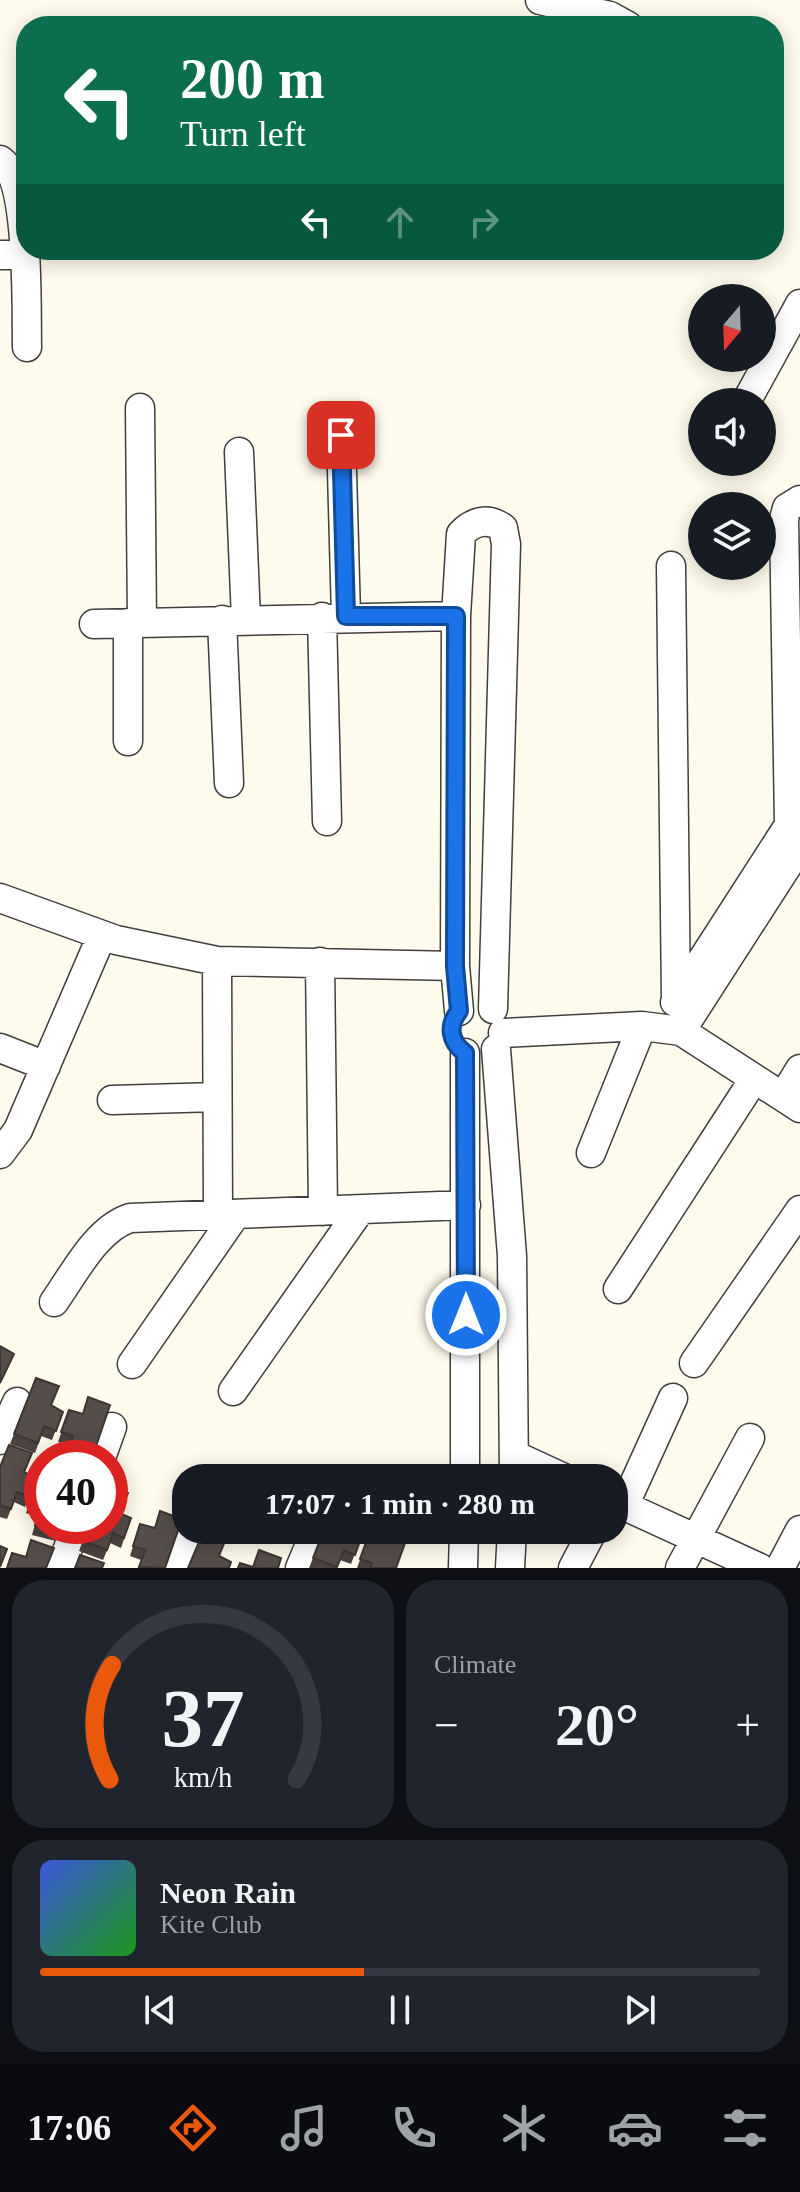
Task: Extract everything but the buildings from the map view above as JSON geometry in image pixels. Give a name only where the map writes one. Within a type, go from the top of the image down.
[{"type":"street","points":[[540,0],[610,16]]},
{"type":"street","points":[[0,160],[11,172],[14,183],[12,255],[27,347]]},
{"type":"street","points":[[754,388],[800,304]]},
{"type":"street","points":[[128,741],[135,623],[140,408]]},
{"type":"street","points":[[327,821],[341,435]]},
{"type":"street","points":[[229,783],[239,452]]},
{"type":"street","points":[[661,1028],[798,834],[784,519],[787,508],[800,500]]},
{"type":"street","points":[[459,1011],[455,966],[456,616],[461,534],[470,524],[495,522],[503,528],[506,544],[497,1031],[512,1256],[514,1464]]},
{"type":"street","points":[[671,566],[676,1001]]},
{"type":"street","points":[[94,624],[456,616]]},
{"type":"street","points":[[591,1153],[676,1001],[798,834]]},
{"type":"street","points":[[0,898],[102,935],[158,951],[217,961],[455,966]]},
{"type":"street","points":[[0,1154],[18,1130],[102,935]]},
{"type":"street","points":[[132,1364],[227,1214],[217,1097],[217,961]]},
{"type":"street","points":[[320,962],[323,1211]]},
{"type":"street","points":[[475,1004],[497,1031],[481,1056],[465,1053],[451,1034],[454,1018],[459,1011],[475,1004]]},
{"type":"street","points":[[497,1031],[661,1028],[791,1102],[800,1069]]},
{"type":"street","points":[[0,1048],[46,1066]]},
{"type":"street","points":[[465,1053],[465,1464]]},
{"type":"street","points":[[618,1289],[754,1079]]},
{"type":"street","points":[[112,1100],[217,1097]]},
{"type":"street","points":[[54,1302],[116,1222],[130,1218],[466,1205]]},
{"type":"street","points":[[233,1391],[360,1210]]},
{"type":"street","points":[[694,1363],[800,1210]]},
{"type":"street","points":[[628,1486],[673,1398]]},
{"type":"street","points":[[0,1440],[17,1402]]},
{"type":"street","points":[[107,1440],[112,1427]]},
{"type":"street","points":[[680,1568],[750,1438]]},
{"type":"street","points":[[628,1507],[760,1568]]},
{"type":"street","points":[[780,1568],[800,1530]]},
{"type":"street","points":[[61,1568],[70,1544]]},
{"type":"street","points":[[179,1568],[188,1544]]},
{"type":"street","points":[[300,1568],[310,1544]]},
{"type":"street","points":[[463,1568],[464,1544]]},
{"type":"street","points":[[510,1568],[511,1544]]},
{"type":"street","points":[[573,1568],[586,1544]]},
{"type":"route","points":[[341,435],[346,616],[456,616],[455,966],[459,1011],[451,1026],[451,1034],[458,1049],[465,1053],[466,1315]]}]
